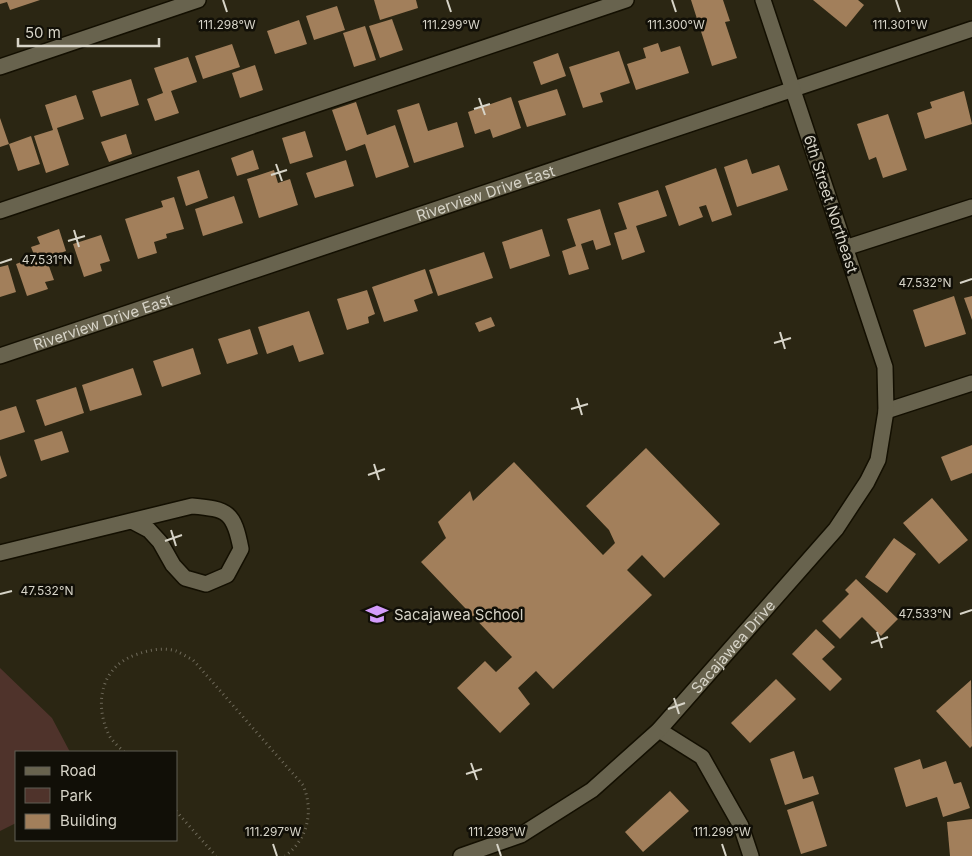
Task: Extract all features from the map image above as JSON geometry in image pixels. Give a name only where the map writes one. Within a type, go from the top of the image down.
[{"type":"street","points":[[0,67],[198,0]]},
{"type":"street","points":[[0,211],[626,0]]},
{"type":"street","name":"6th Street Northeast","points":[[763,0],[885,367],[886,411]]},
{"type":"street","name":"Riverview Drive East","points":[[0,356],[972,29]]},
{"type":"street","points":[[845,248],[972,207]]},
{"type":"street","points":[[886,411],[972,383]]},
{"type":"street","name":"Sacajawea Drive","points":[[461,856],[521,835],[592,790],[660,730],[836,529],[867,482],[878,460],[886,411]]},
{"type":"street","points":[[0,553],[132,520],[192,506],[219,508],[237,524],[241,549],[227,575],[206,584],[185,578],[172,565],[160,542],[149,530],[132,520]]},
{"type":"street","points":[[660,730],[702,757],[741,826],[751,856]]},
{"type":"path","points":[[123,751],[110,737],[103,720],[100,696],[107,675],[125,658],[151,649],[175,651],[193,660],[303,785],[308,799],[306,829],[298,846],[285,856]]},
{"type":"path","points":[[178,813],[216,856]]},
{"type":"green space","points":[[0,668],[52,718],[69,751],[15,751],[15,824],[0,831]]},
{"type":"building","points":[[0,0],[40,0],[10,10],[7,2],[0,4]]},
{"type":"building","points":[[374,0],[416,0],[418,8],[380,20]]},
{"type":"building","points":[[691,0],[723,0],[730,21],[725,22],[737,58],[712,66]]},
{"type":"building","points":[[813,0],[858,0],[864,5],[846,27]]},
{"type":"building","points":[[337,6],[345,30],[314,40],[306,16]]},
{"type":"building","points":[[392,19],[403,50],[380,58],[369,26]]},
{"type":"building","points":[[299,20],[307,44],[275,54],[267,31]]},
{"type":"building","points":[[365,26],[376,60],[354,67],[343,33]]},
{"type":"building","points":[[658,43],[661,52],[680,46],[689,73],[636,90],[627,64],[646,58],[643,48]]},
{"type":"building","points":[[232,44],[240,67],[203,79],[195,56]]},
{"type":"building","points":[[619,51],[630,83],[600,93],[603,102],[583,108],[569,67]]},
{"type":"building","points":[[558,53],[566,76],[541,85],[533,62]]},
{"type":"building","points":[[188,57],[197,82],[171,91],[179,113],[155,121],[147,99],[163,93],[154,68]]},
{"type":"building","points":[[255,65],[263,90],[240,98],[232,73]]},
{"type":"building","points":[[131,79],[139,105],[101,117],[92,91]]},
{"type":"building","points":[[557,89],[566,115],[527,127],[518,101]]},
{"type":"building","points":[[964,91],[972,124],[925,139],[917,113],[932,108],[930,102]]},
{"type":"building","points":[[76,95],[84,119],[57,128],[69,165],[46,173],[34,136],[53,130],[45,105]]},
{"type":"building","points":[[511,97],[521,128],[493,138],[490,129],[475,134],[468,112]]},
{"type":"building","points":[[356,102],[367,135],[395,125],[409,167],[376,178],[365,144],[346,151],[332,110]]},
{"type":"building","points":[[419,103],[428,131],[457,122],[464,147],[414,163],[397,110]]},
{"type":"building","points":[[888,114],[907,170],[883,178],[876,157],[869,160],[857,124]]},
{"type":"building","points":[[0,118],[9,144],[0,147]]},
{"type":"building","points":[[305,131],[313,157],[290,164],[282,138]]},
{"type":"building","points":[[126,134],[132,154],[109,162],[101,142]]},
{"type":"building","points":[[31,136],[40,164],[18,171],[9,144]]},
{"type":"building","points":[[253,150],[259,169],[237,176],[231,158]]},
{"type":"building","points":[[747,159],[752,174],[779,165],[788,190],[737,207],[724,167]]},
{"type":"building","points":[[346,160],[354,186],[315,198],[306,173]]},
{"type":"building","points":[[716,168],[732,215],[712,222],[706,205],[699,207],[703,217],[679,226],[665,186]]},
{"type":"building","points":[[199,170],[208,198],[186,206],[177,177]]},
{"type":"building","points":[[274,170],[278,183],[290,179],[298,205],[259,218],[247,179]]},
{"type":"building","points":[[658,190],[667,216],[636,226],[645,252],[622,260],[614,233],[627,229],[618,203]]},
{"type":"building","points":[[234,196],[243,223],[203,236],[195,209]]},
{"type":"building","points":[[174,197],[184,229],[166,234],[167,238],[154,242],[157,253],[138,259],[125,219],[163,207],[161,201]]},
{"type":"building","points":[[600,209],[611,245],[596,250],[593,240],[581,244],[589,269],[569,275],[562,251],[576,246],[567,219]]},
{"type":"building","points":[[59,229],[66,251],[46,258],[54,280],[45,282],[48,289],[27,296],[16,264],[35,257],[31,247],[40,244],[37,237]]},
{"type":"building","points":[[542,229],[550,256],[510,269],[502,242]]},
{"type":"building","points":[[101,235],[110,261],[100,264],[102,271],[84,277],[73,244]]},
{"type":"building","points":[[484,252],[493,278],[438,296],[429,270]]},
{"type":"building","points":[[8,265],[16,292],[0,297],[0,267]]},
{"type":"building","points":[[425,269],[433,293],[414,300],[418,311],[384,322],[372,287]]},
{"type":"building","points":[[367,290],[375,314],[368,317],[369,323],[347,330],[337,299]]},
{"type":"building","points":[[954,296],[966,334],[925,347],[913,310]]},
{"type":"building","points":[[972,296],[972,320],[964,298]]},
{"type":"building","points":[[309,311],[324,354],[299,362],[293,345],[267,354],[258,327]]},
{"type":"building","points":[[491,317],[495,326],[479,332],[475,323]]},
{"type":"building","points":[[250,329],[258,354],[227,364],[218,339]]},
{"type":"building","points":[[193,348],[201,374],[162,387],[153,361]]},
{"type":"building","points":[[133,368],[142,395],[90,411],[82,385]]},
{"type":"building","points":[[76,387],[84,413],[45,426],[36,400]]},
{"type":"building","points":[[16,406],[25,432],[0,440],[0,411]]},
{"type":"building","points":[[62,431],[69,452],[41,461],[34,440]]},
{"type":"building","points":[[972,445],[972,473],[951,481],[941,457]]},
{"type":"building","points":[[646,448],[720,524],[664,578],[642,555],[627,570],[652,595],[553,689],[536,671],[518,688],[530,704],[500,733],[457,688],[485,661],[496,672],[512,657],[421,562],[446,538],[438,522],[470,491],[473,501],[514,462],[603,555],[615,543],[609,530],[586,506]]},
{"type":"building","points":[[0,455],[7,476],[0,479]]},
{"type":"building","points":[[932,498],[968,540],[939,564],[903,523]]},
{"type":"building","points":[[894,538],[916,554],[887,593],[865,577]]},
{"type":"building","points":[[856,579],[898,619],[881,636],[862,617],[840,639],[822,621],[849,594],[845,590]]},
{"type":"building","points":[[816,629],[835,647],[822,659],[842,679],[830,691],[792,654]]},
{"type":"building","points":[[776,679],[796,699],[750,743],[731,723]]},
{"type":"building","points":[[971,680],[972,746],[970,748],[936,711]]},
{"type":"building","points":[[794,751],[803,779],[813,776],[819,794],[785,805],[770,759]]},
{"type":"building","points":[[920,759],[923,769],[946,761],[954,784],[961,782],[970,808],[943,817],[937,797],[906,807],[894,768]]},
{"type":"building","points":[[670,791],[689,811],[643,852],[625,832]]},
{"type":"building","points":[[813,801],[827,846],[801,854],[787,810]]},
{"type":"building","points":[[972,819],[972,856],[950,856],[947,822]]},
{"type":"place","name":"Sacajawea School","points":[[377,614]]}]
